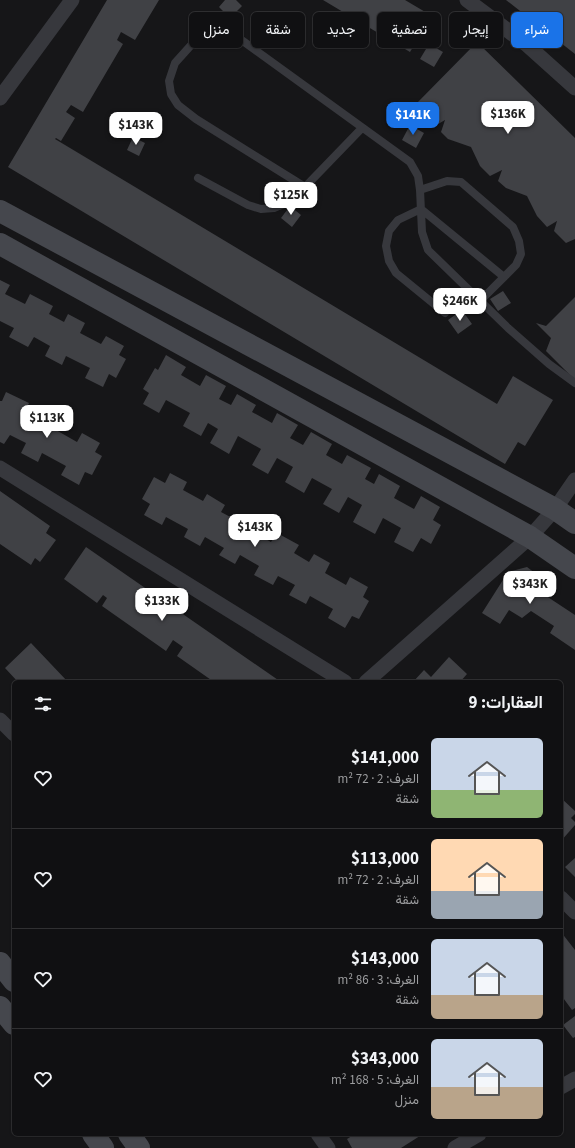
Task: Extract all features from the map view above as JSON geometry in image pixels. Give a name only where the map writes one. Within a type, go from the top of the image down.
[{"type":"street","points":[[0,98],[72,0]]},
{"type":"street","points":[[467,0],[526,44],[575,88]]},
{"type":"street","points":[[0,211],[555,509],[575,523]]},
{"type":"street","points":[[0,244],[530,537],[575,568]]},
{"type":"street","points":[[0,468],[342,680]]},
{"type":"street","points":[[368,680],[530,537],[555,509],[575,480]]},
{"type":"street","points":[[0,720],[12,732]]},
{"type":"street","points":[[563,900],[575,912]]},
{"type":"street","points":[[0,963],[12,978]]},
{"type":"street","points":[[0,1008],[12,1022]]},
{"type":"street","points":[[563,1086],[575,1080]]},
{"type":"street","points":[[94,1136],[102,1148]]},
{"type":"street","points":[[130,1136],[139,1148]]},
{"type":"street","points":[[319,1136],[328,1148]]},
{"type":"street","points":[[455,1148],[476,1136]]},
{"type":"lane","points":[[305,187],[196,119],[178,105],[171,94],[168,81],[175,62],[192,43],[211,34],[229,31],[410,162],[418,176],[422,232],[428,250],[508,328],[543,359],[575,383]]},
{"type":"lane","points":[[198,178],[248,205],[261,209],[274,208],[286,203],[305,187],[362,128]]},
{"type":"lane","points":[[420,190],[447,181],[461,182],[513,227],[519,241],[521,254],[516,265],[480,301]]},
{"type":"lane","points":[[421,209],[504,277]]},
{"type":"lane","points":[[421,209],[398,220],[389,231],[386,246],[390,261],[396,273],[445,313]]},
{"type":"building","points":[[107,0],[159,0],[135,40],[121,32],[117,40],[123,44],[83,112],[71,105],[66,112],[75,118],[61,141],[56,138],[55,139],[497,404],[513,376],[553,400],[525,446],[518,442],[505,464],[8,167]]},
{"type":"building","points":[[225,0],[236,0],[242,6],[236,12],[224,12],[219,7]]},
{"type":"building","points":[[323,0],[405,0],[425,12],[377,12],[377,32],[369,27],[369,12],[343,12]]},
{"type":"building","points":[[506,0],[575,0],[575,54],[563,45],[563,12],[521,12]]},
{"type":"building","points":[[403,48],[412,48],[410,52]]},
{"type":"building","points":[[427,48],[436,48],[443,52],[434,67],[420,59]]},
{"type":"building","points":[[471,48],[483,48],[575,138],[575,239],[566,243],[554,231],[557,221],[547,227],[537,216],[527,196],[506,188],[498,181],[502,170],[490,176],[480,166],[471,147],[448,139],[441,132],[445,120],[433,127],[425,119],[417,103]]},
{"type":"building","points":[[410,125],[424,133],[416,148],[402,140]]},
{"type":"building","points":[[133,137],[145,143],[139,156],[127,150]]},
{"type":"building","points":[[290,206],[301,215],[292,227],[281,218]]},
{"type":"building","points":[[0,280],[10,285],[5,294],[25,304],[30,294],[53,306],[49,314],[64,322],[68,314],[85,323],[80,333],[101,344],[106,336],[124,346],[119,355],[126,359],[116,378],[109,374],[103,387],[85,378],[90,368],[66,356],[62,365],[45,356],[50,346],[34,337],[28,347],[9,337],[14,328],[0,321]]},
{"type":"building","points":[[503,291],[511,303],[498,311],[490,299]]},
{"type":"building","points":[[575,297],[575,380],[546,351],[551,338],[536,323],[546,326]]},
{"type":"building","points":[[462,310],[472,324],[458,334],[448,320]]},
{"type":"building","points":[[166,355],[186,367],[181,375],[200,386],[206,375],[226,386],[219,399],[231,405],[237,394],[256,405],[252,412],[272,423],[277,413],[298,425],[290,438],[303,445],[311,432],[332,444],[326,455],[342,464],[347,455],[371,468],[365,479],[374,484],[379,474],[400,486],[394,498],[414,509],[421,496],[440,507],[433,520],[441,525],[431,544],[421,538],[413,552],[394,542],[401,528],[383,518],[375,534],[353,522],[362,505],[348,497],[339,513],[323,504],[332,489],[312,478],[304,493],[285,482],[293,467],[277,458],[268,474],[252,465],[261,449],[238,436],[229,454],[210,443],[218,429],[208,423],[201,436],[183,426],[190,413],[166,400],[159,413],[143,404],[149,393],[143,389],[155,368],[158,370]]},
{"type":"building","points":[[6,392],[29,403],[25,411],[40,419],[44,412],[61,420],[56,430],[77,442],[82,433],[100,443],[95,452],[102,456],[92,475],[85,472],[79,485],[61,475],[66,466],[42,453],[38,462],[21,453],[26,443],[10,435],[4,444],[0,442],[0,401],[2,401]]},
{"type":"building","points":[[170,473],[187,482],[183,490],[203,501],[207,494],[225,505],[221,512],[238,521],[241,514],[256,523],[251,531],[271,542],[277,533],[299,545],[294,553],[309,562],[314,554],[330,563],[325,573],[346,585],[350,577],[368,587],[363,597],[369,601],[359,619],[352,616],[345,628],[328,618],[333,609],[310,596],[306,604],[289,595],[295,585],[278,576],[273,585],[254,575],[259,566],[240,555],[235,564],[219,555],[224,548],[205,537],[200,546],[184,537],[188,529],[166,517],[162,525],[144,515],[150,504],[142,499],[154,477],[165,483]]},
{"type":"building","points":[[0,491],[50,526],[46,533],[56,540],[40,562],[35,558],[31,565],[0,544]]},
{"type":"building","points":[[86,547],[278,680],[211,680],[177,656],[183,647],[173,640],[166,651],[102,606],[107,598],[103,595],[97,603],[64,579]]},
{"type":"building","points":[[527,567],[535,573],[528,584],[575,615],[575,650],[550,633],[554,626],[531,611],[522,618],[509,610],[500,624],[482,613],[508,572]]},
{"type":"building","points":[[31,643],[66,680],[16,680],[5,668]]},
{"type":"building","points":[[449,657],[467,674],[462,680],[415,680],[424,670],[431,677]]},
{"type":"building","points":[[563,800],[575,811],[575,814],[571,818],[575,822],[575,825],[563,839]]},
{"type":"building","points":[[575,858],[575,877],[565,867]]},
{"type":"building","points":[[563,935],[575,950],[575,1008],[572,1010],[563,998]]},
{"type":"building","points":[[575,1016],[575,1037],[573,1038],[563,1025]]},
{"type":"building","points":[[352,1136],[420,1136],[401,1148],[352,1148],[347,1139]]}]
